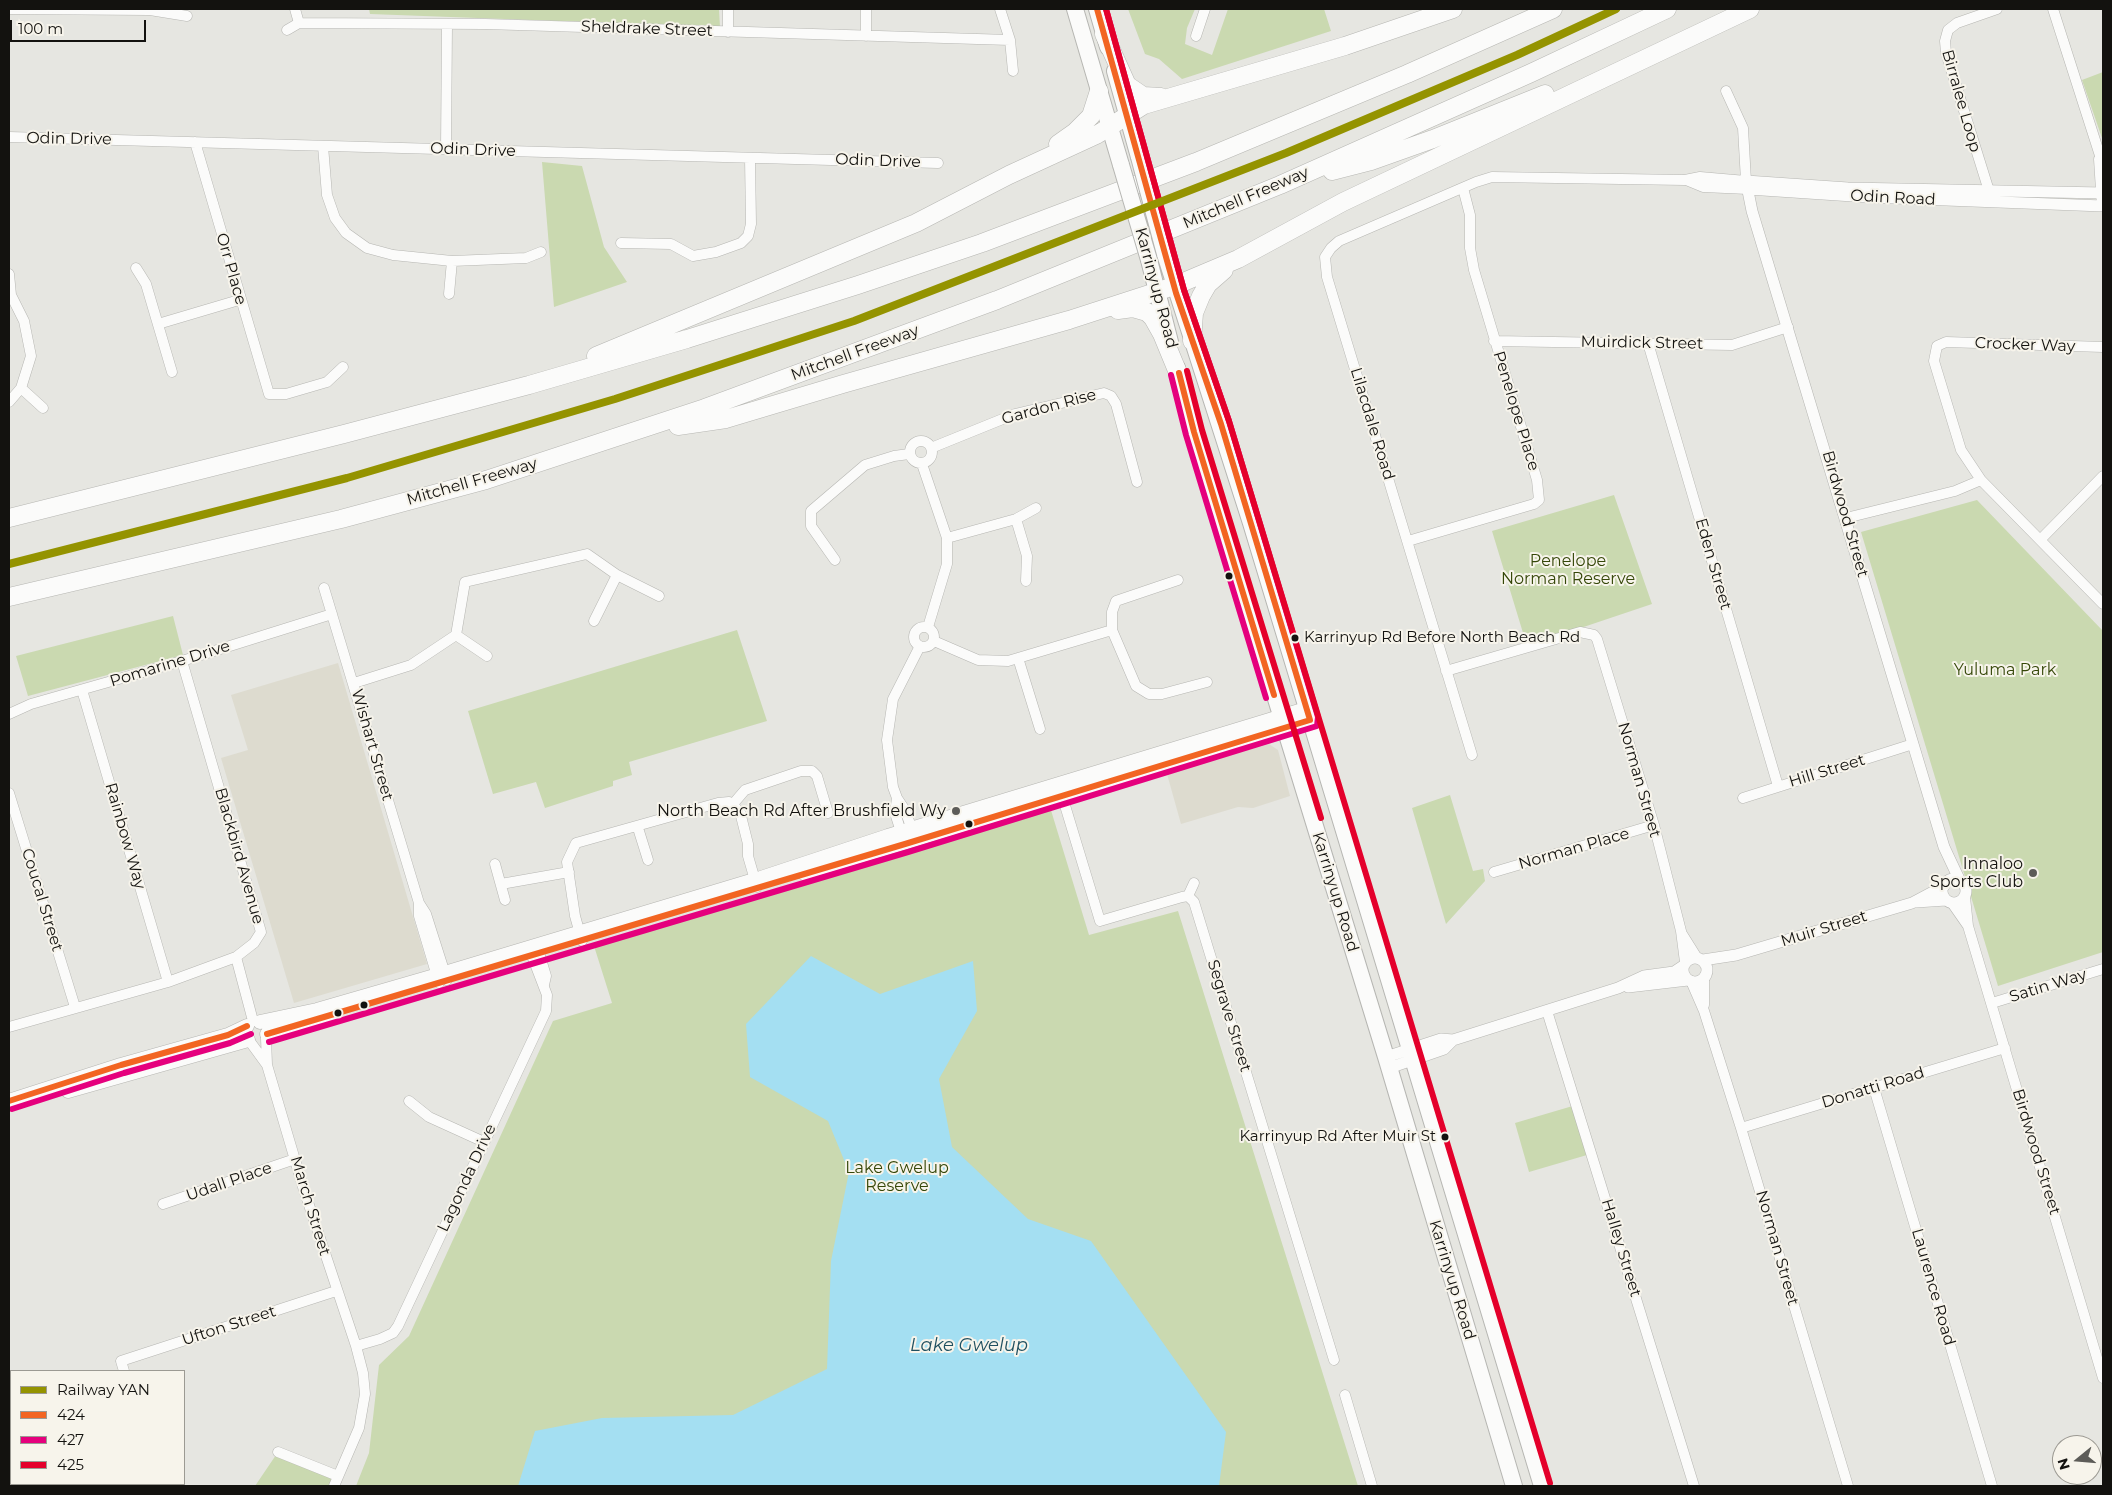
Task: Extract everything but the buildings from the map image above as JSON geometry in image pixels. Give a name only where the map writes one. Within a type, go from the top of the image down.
[{"type":"highway","name":"Karrinyup Road","points":[[1075,9],[1149,260],[1166,288],[1192,341],[1221,424],[1542,1486]]},
{"type":"highway","name":"Karrinyup Road","points":[[1097,9],[1128,114],[1165,254],[1166,288],[1181,380],[1194,432],[1388,1062],[1514,1486]]},
{"type":"highway","points":[[529,385],[694,313],[916,223],[1110,127],[1144,105],[1345,46],[1453,9]]},
{"type":"highway","points":[[9,518],[344,434],[529,385],[687,339],[982,243],[1255,139],[1553,9]]},
{"type":"highway","name":"Mitchell Freeway","points":[[9,597],[341,519],[486,480],[640,430],[997,300],[1280,185],[1531,73],[1667,9]]},
{"type":"highway","points":[[640,430],[726,419],[1069,320],[1166,288],[1238,259],[1343,202],[1750,9]]},
{"type":"highway","points":[[1280,185],[1371,160],[1433,138],[1701,32]]},
{"type":"highway","points":[[1104,34],[1127,85],[1143,96],[1172,96]]},
{"type":"highway","points":[[1030,165],[1075,132],[1091,116],[1099,91]]},
{"type":"highway","points":[[1192,341],[1194,313],[1205,288],[1238,259]]},
{"type":"highway","points":[[1069,320],[1122,309],[1133,308],[1147,312],[1162,334],[1181,380]]},
{"type":"highway","points":[[1194,432],[1221,424]]},
{"type":"main road","points":[[9,1109],[250,1041],[245,1033],[317,1010],[442,978],[581,937],[1308,714]]},
{"type":"main road","points":[[9,1100],[121,1065],[259,1028]]},
{"type":"street","points":[[9,9],[150,9],[187,16]]},
{"type":"street","points":[[287,30],[299,22],[295,9]]},
{"type":"street","points":[[728,9],[728,32]]},
{"type":"street","points":[[866,9],[866,36]]},
{"type":"street","points":[[1000,9],[1010,40],[1013,71]]},
{"type":"street","points":[[1196,36],[1205,9]]},
{"type":"street","name":"Birralee Loop","points":[[1983,196],[1979,164],[1946,53],[1945,41],[1948,30],[1957,24],[1997,9]]},
{"type":"street","points":[[2053,9],[2059,21],[2101,160],[2103,206]]},
{"type":"street","name":"Sheldrake Street","points":[[299,22],[447,24],[1010,40]]},
{"type":"street","points":[[446,149],[447,24]]},
{"type":"street","points":[[1726,91],[1743,128],[1747,185]]},
{"type":"street","name":"Odin Drive","points":[[9,137],[938,163]]},
{"type":"street","name":"Orr Place","points":[[194,142],[239,300],[269,394],[286,394],[327,382],[343,368]]},
{"type":"street","points":[[323,146],[330,205],[340,226],[354,241],[379,253],[452,261],[526,258],[541,252]]},
{"type":"street","points":[[621,243],[671,244],[693,256],[716,252],[741,243],[748,236],[751,224],[750,158]]},
{"type":"street","name":"Odin Road","points":[[1476,182],[1492,177],[1685,180],[1703,187],[1747,185],[1868,198],[2103,193]]},
{"type":"street","name":"Lilacdale Road","points":[[1472,755],[1327,277],[1325,257],[1331,248],[1340,241],[1476,182]]},
{"type":"street","name":"Birdwood Street","points":[[1747,185],[1752,211],[1944,847],[1960,881]]},
{"type":"street","name":"Penelope Place","points":[[1408,541],[1534,504],[1539,500],[1537,480],[1494,341],[1470,248],[1470,215],[1463,188]]},
{"type":"street","name":"Odin Road","points":[[1983,196],[2103,206]]},
{"type":"street","points":[[449,294],[452,261]]},
{"type":"street","points":[[136,268],[146,284],[172,372]]},
{"type":"street","points":[[9,274],[11,295],[24,321],[30,348],[28,370],[21,388],[9,402]]},
{"type":"street","points":[[158,324],[239,300]]},
{"type":"street","name":"Muirdick Street","points":[[1494,341],[1732,345],[1788,327]]},
{"type":"street","name":"Crocker Way","points":[[1981,480],[1961,450],[1934,361],[1936,346],[1946,342],[2103,347]]},
{"type":"street","name":"Eden Street","points":[[1648,343],[1778,786]]},
{"type":"street","points":[[21,388],[43,408]]},
{"type":"street","name":"Gardon Rise","points":[[932,448],[1015,414],[1104,393],[1111,396],[1116,404],[1137,482]]},
{"type":"street","points":[[918,441],[926,442],[932,448],[930,460],[922,464],[912,460],[909,454],[911,446],[918,441]]},
{"type":"street","points":[[835,560],[811,526],[811,511],[865,464],[909,454]]},
{"type":"street","points":[[922,464],[946,538],[947,564],[928,627]]},
{"type":"street","points":[[2041,539],[2103,476]]},
{"type":"street","points":[[1846,518],[1956,491],[1981,480],[2103,604]]},
{"type":"street","points":[[946,538],[1016,518],[1036,508]]},
{"type":"street","points":[[1016,518],[1027,556],[1026,582]]},
{"type":"street","points":[[354,683],[411,665],[456,635],[465,582],[587,554],[617,575],[659,596]]},
{"type":"street","points":[[594,621],[617,575]]},
{"type":"street","points":[[1178,580],[1116,601],[1112,612],[1112,630],[1136,686],[1149,694],[1162,694],[1207,682]]},
{"type":"street","name":"Wishart Street","points":[[324,588],[419,903],[419,916],[442,978]]},
{"type":"street","name":"Pomarine Drive","points":[[9,714],[31,704],[182,661],[332,614]]},
{"type":"street","points":[[928,627],[933,631],[934,641],[930,646],[920,646],[915,641],[915,633],[920,628],[928,627]]},
{"type":"street","points":[[934,641],[978,660],[1008,661],[1112,630]]},
{"type":"street","name":"Norman Street","points":[[1446,671],[1580,632],[1590,632],[1597,638],[1654,825],[1680,931],[1684,964]]},
{"type":"street","points":[[456,635],[487,656]]},
{"type":"street","points":[[909,837],[895,813],[896,798],[888,763],[888,719],[893,699],[920,646]]},
{"type":"street","points":[[1018,658],[1040,729]]},
{"type":"street","name":"Blackbird Avenue","points":[[9,1026],[168,982],[236,956],[257,940],[261,932],[182,661]]},
{"type":"street","name":"Rainbow Way","points":[[82,690],[168,982]]},
{"type":"street","name":"Hill Street","points":[[1743,798],[1913,744]]},
{"type":"street","points":[[733,804],[745,790],[801,771],[812,771],[817,776],[828,813]]},
{"type":"street","points":[[1060,791],[1100,921],[1188,896],[1194,884]]},
{"type":"street","name":"Coucal Street","points":[[9,793],[76,1007]]},
{"type":"street","points":[[581,937],[568,862],[576,843],[638,828],[718,803],[733,804],[740,812],[748,844],[748,856],[759,883]]},
{"type":"street","name":"Norman Place","points":[[1494,872],[1654,825]]},
{"type":"street","points":[[638,828],[648,860]]},
{"type":"street","name":"Birdwood Street","points":[[1944,847],[1945,884]]},
{"type":"street","points":[[495,864],[505,900]]},
{"type":"street","points":[[501,884],[569,872]]},
{"type":"street","points":[[1954,880],[1960,881],[1966,888],[1965,897],[1961,901],[1949,901],[1943,895],[1945,884],[1954,880]]},
{"type":"street","name":"Muir Street","points":[[1700,959],[1736,955],[1912,902],[1945,884]]},
{"type":"street","name":"Segrave Street","points":[[1188,896],[1194,902],[1334,1360]]},
{"type":"street","name":"Birdwood Street","points":[[1965,897],[1968,926],[2103,1378]]},
{"type":"street","name":"Birdwood Street","points":[[1949,901],[1968,926]]},
{"type":"street","name":"Muir Street","points":[[1912,902],[1949,901]]},
{"type":"street","name":"Norman Street","points":[[1680,931],[1700,959]]},
{"type":"street","name":"Lagonda Drive","points":[[356,1346],[393,1333],[398,1326],[546,1012],[548,1004],[544,985],[546,976],[534,951]]},
{"type":"street","name":"Muir Street","points":[[1705,976],[1736,955]]},
{"type":"street","name":"March Street","points":[[236,956],[259,1028],[267,1064],[295,1159],[336,1291],[356,1346],[363,1373],[365,1394],[359,1428],[336,1481]]},
{"type":"street","points":[[1388,1062],[1412,1055],[1444,1050],[1453,1040],[1618,988],[1644,976],[1674,972],[1691,958],[1700,959],[1707,968],[1705,976],[1698,982],[1689,981],[1618,988]]},
{"type":"street","points":[[1684,964],[1683,973],[1689,981]]},
{"type":"street","name":"Satin Way","points":[[1992,1003],[2103,968]]},
{"type":"street","name":"Norman Street","points":[[1704,1011],[1705,976]]},
{"type":"street","name":"Norman Street","points":[[1689,981],[1704,1011],[1741,1128],[1848,1486]]},
{"type":"street","name":"Halley Street","points":[[1547,1010],[1694,1486]]},
{"type":"street","name":"March Street","points":[[250,1041],[267,1064]]},
{"type":"street","name":"Donatti Road","points":[[1741,1128],[2005,1048]]},
{"type":"street","name":"Laurence Road","points":[[1874,1088],[1992,1486]]},
{"type":"street","points":[[410,1100],[429,1117],[484,1142]]},
{"type":"street","name":"Udall Place","points":[[163,1204],[295,1159]]},
{"type":"street","name":"Ufton Street","points":[[124,1370],[121,1361],[336,1291]]},
{"type":"street","points":[[1345,1395],[1372,1486]]},
{"type":"street","points":[[278,1452],[336,1481]]},
{"type":"shaded area","points":[[338,663],[427,964],[294,1003],[221,758],[248,750],[231,695]]},
{"type":"shaded area","points":[[1269,744],[1278,750],[1290,796],[1253,808],[1238,807],[1181,824],[1167,774]]},
{"type":"green space","points":[[369,9],[719,9],[720,27],[370,14]]},
{"type":"green space","points":[[1128,9],[1195,9],[1187,28],[1185,44],[1212,55],[1228,9],[1324,9],[1331,31],[1182,79],[1159,59],[1145,54]]},
{"type":"green space","points":[[2103,72],[2103,141],[2082,80]]},
{"type":"green space","points":[[542,162],[582,166],[604,247],[627,282],[554,307]]},
{"type":"green space","name":"Penelope Norman Reserve","points":[[1614,495],[1652,604],[1527,646],[1492,531]]},
{"type":"green space","name":"Yuluma Park","points":[[1977,500],[2103,631],[2103,952],[1998,986],[1861,532]]},
{"type":"green space","points":[[173,616],[183,655],[28,696],[16,656]]},
{"type":"green space","points":[[737,630],[767,721],[629,762],[632,775],[613,781],[613,786],[545,808],[536,782],[493,794],[468,711]]},
{"type":"green space","points":[[1450,795],[1473,871],[1483,869],[1485,881],[1446,924],[1412,808]]},
{"type":"green space","name":"Lake Gwelup Reserve","points":[[1050,807],[1089,935],[1178,911],[1358,1486],[356,1486],[369,1453],[379,1365],[409,1336],[553,1021],[612,1003],[594,946]]},
{"type":"green space","points":[[1576,1105],[1587,1155],[1529,1172],[1515,1123]]},
{"type":"green space","points":[[276,1455],[333,1479],[331,1486],[255,1486]]},
{"type":"water","name":"Lake Gwelup","points":[[811,956],[880,994],[973,961],[977,1011],[939,1079],[952,1147],[1028,1219],[1091,1241],[1226,1432],[1219,1486],[518,1486],[535,1431],[602,1418],[733,1415],[827,1369],[831,1261],[849,1172],[828,1121],[750,1077],[746,1024]]},
{"type":"rail line","name":"YAN","points":[[9,564],[347,478],[615,399],[854,321],[1286,153],[1517,55],[1616,9]]},
{"type":"transit line","name":"424","points":[[267,1034],[905,844],[1310,720],[1221,424],[1176,293],[1097,9]]},
{"type":"transit line","name":"427","points":[[269,1042],[908,852],[1317,726],[1318,717],[1229,421],[1184,290],[1106,9]]},
{"type":"transit line","name":"425","points":[[1106,9],[1184,290],[1229,421],[1550,1483]]},
{"type":"transit line","name":"425","points":[[1187,371],[1202,430],[1321,818]]},
{"type":"transit line","name":"424","points":[[1179,373],[1194,432],[1274,695]]},
{"type":"transit line","name":"427","points":[[1171,375],[1186,435],[1266,698]]},
{"type":"transit line","name":"424","points":[[9,1101],[121,1065],[228,1035],[247,1026]]},
{"type":"transit line","name":"427","points":[[12,1109],[124,1073],[230,1043],[251,1034]]},
{"type":"place","name":"Karrinyup Rd Before North Beach Rd","points":[[1295,638]]},
{"type":"place","name":"North Beach Rd After Brushfield Wy","points":[[956,811]]},
{"type":"place","name":"Innaloo Sports Club","points":[[2033,873]]},
{"type":"place","name":"Karrinyup Rd After Muir St","points":[[1445,1137]]}]
